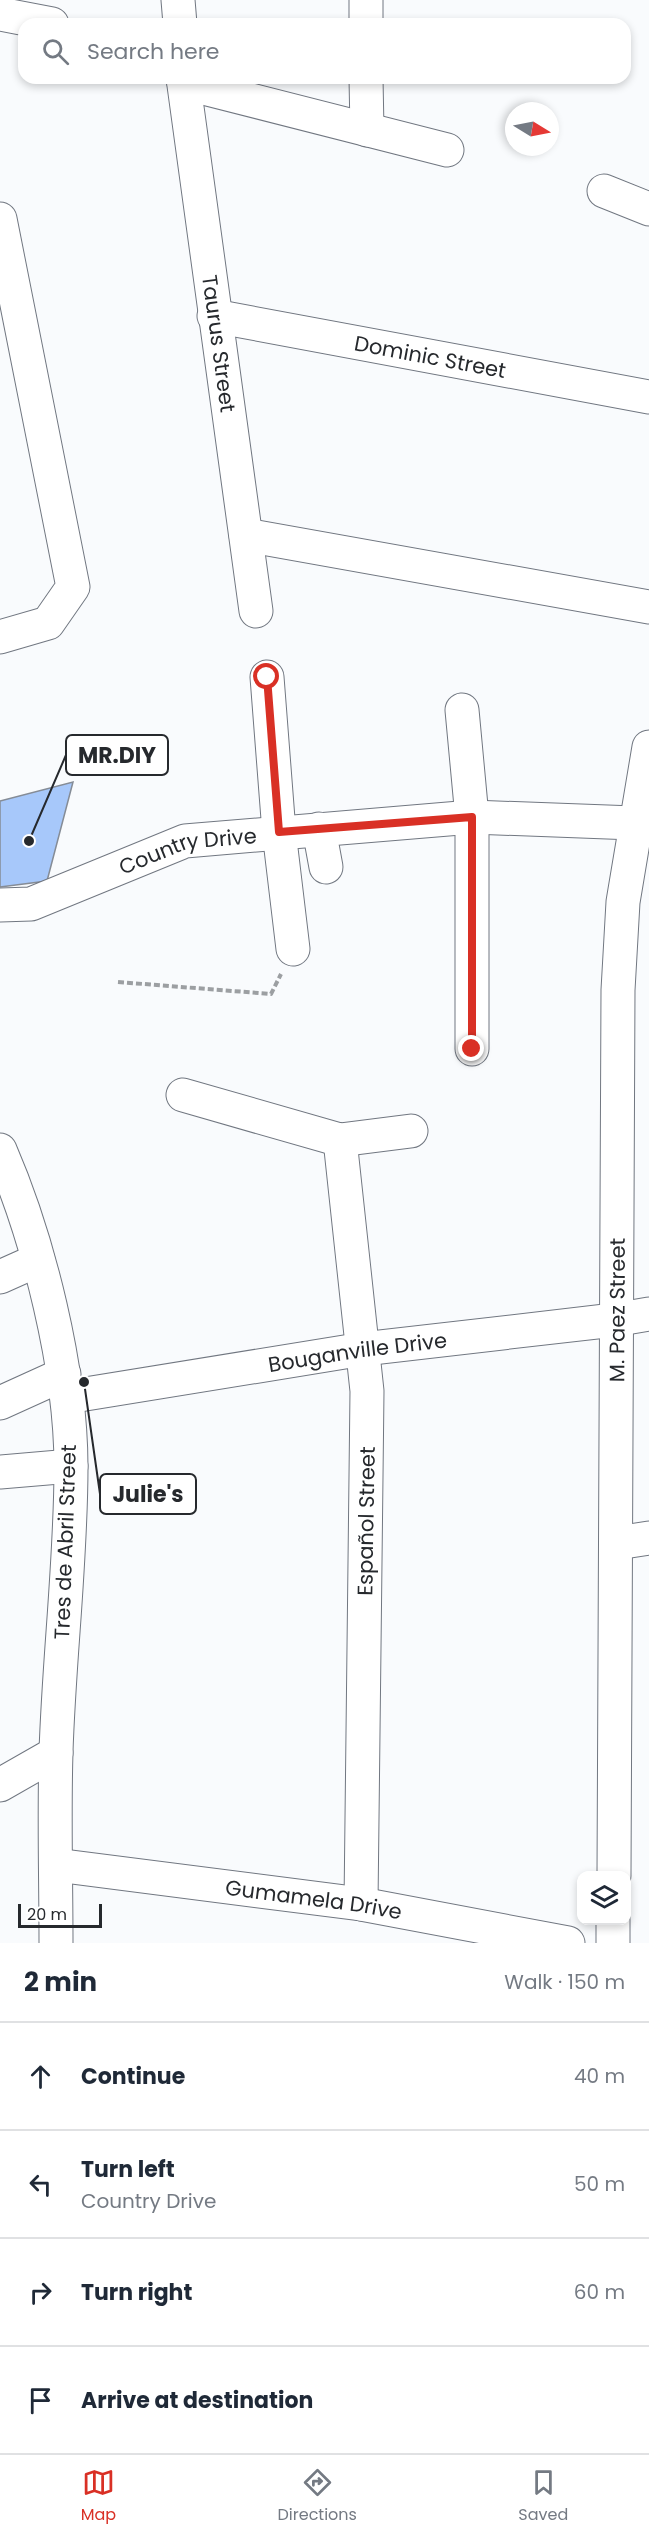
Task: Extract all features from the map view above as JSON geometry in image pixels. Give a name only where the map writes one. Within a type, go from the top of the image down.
[{"type":"street","points":[[178,0],[180,18]]},
{"type":"street","points":[[366,0],[366,18]]},
{"type":"street","points":[[0,15],[18,18]]},
{"type":"street","name":"Taurus Street","points":[[184,84],[256,611]]},
{"type":"street","points":[[198,84],[447,150]]},
{"type":"street","points":[[366,84],[367,130]]},
{"type":"street","points":[[603,191],[649,209]]},
{"type":"street","points":[[0,219],[73,587],[48,623],[0,637]]},
{"type":"street","name":"Dominic Street","points":[[214,316],[649,397]]},
{"type":"street","points":[[246,534],[649,607]]},
{"type":"street","points":[[267,677],[279,832],[293,949]]},
{"type":"street","points":[[462,710],[472,817],[472,1049]]},
{"type":"street","name":"M. Paez Street","points":[[614,1871],[617,1543],[614,1320],[618,990],[623,902],[634,823],[649,747]]},
{"type":"street","name":"Country Drive","points":[[0,905],[31,903],[185,841],[472,817],[634,823]]},
{"type":"street","points":[[319,829],[326,867]]},
{"type":"street","points":[[183,1095],[340,1140],[411,1131]]},
{"type":"street","name":"Español Street","points":[[340,1140],[368,1391],[361,1904]]},
{"type":"street","name":"Tres de Abril Street","points":[[0,1150],[11,1175],[38,1260],[66,1385],[71,1466],[56,1753],[56,1943]]},
{"type":"street","points":[[0,1277],[38,1260]]},
{"type":"street","name":"Bouganville Drive","points":[[3,1392],[649,1314]]},
{"type":"street","points":[[0,1472],[71,1466]]},
{"type":"street","points":[[617,1543],[649,1538]]},
{"type":"street","points":[[0,1785],[56,1753]]},
{"type":"street","name":"Gumamela Drive","points":[[56,1865],[361,1904],[568,1943]]},
{"type":"street","points":[[613,1925],[613,1943]]},
{"type":"path","points":[[117,982],[271,994],[293,949]]},
{"type":"building","points":[[73,782],[47,881],[0,887],[0,801]]},
{"type":"place","name":"MR.DIY","points":[[29,841]]},
{"type":"place","name":"Julie's","points":[[84,1382]]},
{"type":"route","points":[[267,677],[279,832],[472,817],[472,1049]]}]
